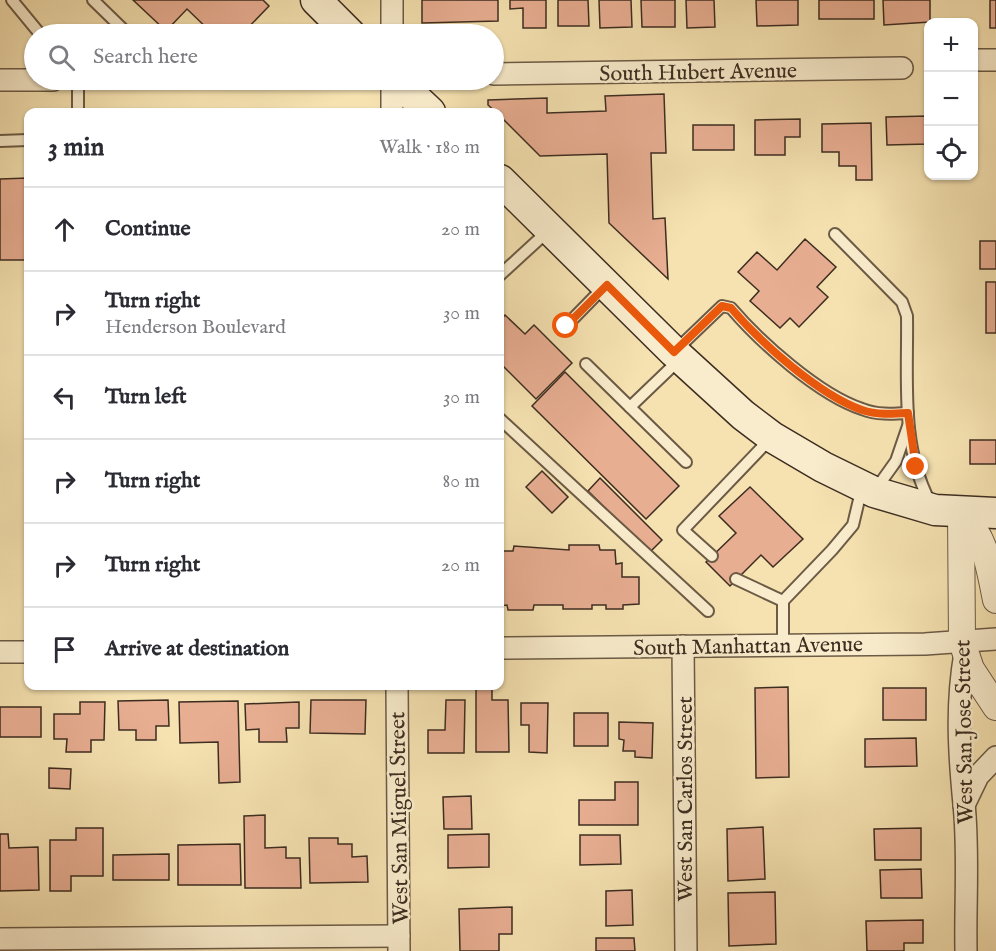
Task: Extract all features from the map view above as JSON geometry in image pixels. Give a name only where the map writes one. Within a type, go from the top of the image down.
[{"type":"main road","points":[[316,0],[340,24]]},
{"type":"main road","points":[[405,90],[426,108]]},
{"type":"main road","points":[[504,184],[742,416],[772,437],[868,490],[948,512],[996,513]]},
{"type":"street","points":[[392,0],[392,24]]},
{"type":"street","points":[[978,60],[996,60]]},
{"type":"street","name":"South Hubert Avenue","points":[[504,74],[902,69]]},
{"type":"street","points":[[0,80],[24,80]]},
{"type":"street","points":[[392,108],[393,90]]},
{"type":"street","points":[[948,512],[974,526],[982,541],[996,600]]},
{"type":"street","name":"West San Jose Street","points":[[948,512],[963,648],[959,686],[959,775],[964,805],[966,951]]},
{"type":"street","name":"South Manhattan Avenue","points":[[504,648],[783,644],[963,648],[996,639]]},
{"type":"street","name":"West San Carlos Street","points":[[683,646],[686,951]]},
{"type":"street","points":[[963,648],[981,687],[996,707]]},
{"type":"street","points":[[0,652],[24,652]]},
{"type":"street","name":"West San Miguel Street","points":[[397,690],[399,943]]},
{"type":"street","points":[[964,805],[978,776],[996,757]]},
{"type":"street","points":[[0,939],[399,943]]},
{"type":"lane","points":[[12,0],[32,24]]},
{"type":"lane","points":[[93,0],[118,24]]},
{"type":"lane","points":[[78,90],[78,108]]},
{"type":"lane","points":[[0,141],[24,140]]},
{"type":"lane","points":[[504,270],[550,229]]},
{"type":"lane","points":[[835,234],[902,302],[908,316],[908,426],[916,467],[948,512]]},
{"type":"lane","points":[[566,326],[607,285]]},
{"type":"lane","points":[[630,407],[722,306],[731,308],[779,357],[840,399],[862,410],[883,414],[908,413]]},
{"type":"lane","points":[[586,364],[686,462]]},
{"type":"lane","points":[[504,423],[708,610]]},
{"type":"lane","points":[[783,644],[783,601],[853,525],[868,490],[896,461],[908,426]]},
{"type":"lane","points":[[712,556],[683,530],[772,437]]},
{"type":"lane","points":[[736,579],[783,601]]},
{"type":"building","points":[[133,0],[263,0],[269,6],[252,24],[203,24],[187,9],[173,24],[159,24]]},
{"type":"building","points":[[422,0],[498,0],[498,21],[422,23]]},
{"type":"building","points":[[510,0],[546,0],[546,28],[523,28],[523,8],[510,9]]},
{"type":"building","points":[[558,0],[588,0],[589,26],[558,26]]},
{"type":"building","points":[[599,0],[631,0],[632,27],[600,28]]},
{"type":"building","points":[[641,0],[675,0],[675,27],[642,27]]},
{"type":"building","points":[[686,0],[714,0],[715,27],[687,28]]},
{"type":"building","points":[[756,0],[798,0],[798,25],[757,26]]},
{"type":"building","points":[[819,0],[874,0],[874,19],[819,19]]},
{"type":"building","points":[[883,0],[930,0],[930,18],[924,18],[924,22],[884,25]]},
{"type":"building","points":[[990,0],[996,0],[996,28],[990,28]]},
{"type":"building","points":[[664,94],[666,153],[651,153],[653,219],[665,218],[668,279],[609,223],[607,154],[540,156],[504,120],[504,108],[491,108],[488,105],[488,100],[547,98],[547,113],[606,111],[605,96]]},
{"type":"building","points":[[924,116],[924,144],[887,145],[886,117]]},
{"type":"building","points":[[800,119],[800,137],[785,137],[785,155],[755,155],[755,120]]},
{"type":"building","points":[[871,123],[872,180],[856,180],[856,166],[839,166],[839,152],[822,152],[822,124]]},
{"type":"building","points":[[693,125],[734,125],[734,150],[693,150]]},
{"type":"building","points":[[24,178],[24,260],[0,260],[0,179]]},
{"type":"building","points":[[805,239],[836,267],[817,287],[828,297],[799,327],[790,318],[780,328],[750,301],[759,291],[738,272],[757,252],[777,270]]},
{"type":"building","points":[[980,241],[996,241],[996,269],[980,269]]},
{"type":"building","points":[[986,282],[996,282],[996,333],[986,333]]},
{"type":"building","points":[[504,316],[525,334],[534,325],[572,363],[536,399],[504,367]]},
{"type":"building","points":[[565,372],[679,486],[646,519],[532,406]]},
{"type":"building","points":[[970,440],[996,440],[996,464],[970,464]]},
{"type":"building","points":[[542,471],[568,497],[552,513],[526,487]]},
{"type":"building","points":[[600,478],[662,540],[650,552],[588,491]]},
{"type":"building","points":[[750,487],[803,539],[773,567],[761,555],[730,586],[706,562],[736,533],[719,516]]},
{"type":"building","points":[[569,545],[599,545],[600,550],[615,550],[616,564],[622,563],[622,577],[639,577],[639,604],[623,605],[623,609],[606,609],[606,605],[592,605],[592,609],[563,609],[563,605],[534,605],[533,610],[508,610],[507,605],[504,605],[504,551],[513,551],[514,546],[569,550]]},
{"type":"building","points":[[788,687],[789,777],[756,778],[755,688]]},
{"type":"building","points":[[883,688],[926,688],[926,720],[883,720]]},
{"type":"building","points":[[476,690],[492,690],[492,700],[508,700],[509,752],[476,752]]},
{"type":"building","points":[[168,700],[169,726],[156,726],[156,740],[136,740],[136,730],[119,730],[118,701]]},
{"type":"building","points":[[311,700],[366,700],[365,734],[310,733]]},
{"type":"building","points":[[446,700],[465,700],[464,753],[428,753],[428,730],[445,730]]},
{"type":"building","points":[[238,701],[240,782],[219,783],[218,742],[180,743],[179,702]]},
{"type":"building","points":[[80,702],[105,702],[104,740],[91,740],[91,752],[66,752],[67,739],[54,739],[54,714],[80,714]]},
{"type":"building","points":[[299,702],[299,728],[286,728],[287,742],[259,742],[259,729],[246,730],[245,704]]},
{"type":"building","points":[[521,703],[548,703],[547,753],[529,752],[529,725],[521,725]]},
{"type":"building","points":[[0,707],[41,707],[41,737],[0,737]]},
{"type":"building","points":[[574,713],[608,713],[608,746],[574,746]]},
{"type":"building","points":[[619,722],[653,723],[652,758],[635,757],[635,751],[623,751],[624,740],[619,739]]},
{"type":"building","points":[[916,738],[917,766],[865,767],[865,739]]},
{"type":"building","points":[[49,768],[71,769],[70,789],[49,788]]},
{"type":"building","points":[[615,782],[638,782],[638,825],[579,825],[579,800],[615,800]]},
{"type":"building","points":[[471,796],[472,829],[444,829],[443,797]]},
{"type":"building","points":[[265,815],[265,848],[286,847],[286,858],[300,858],[301,888],[245,888],[244,816]]},
{"type":"building","points":[[763,827],[765,879],[728,881],[727,829]]},
{"type":"building","points":[[76,828],[103,828],[103,876],[71,876],[71,891],[50,891],[50,840],[76,840]]},
{"type":"building","points":[[921,828],[921,860],[875,860],[874,829]]},
{"type":"building","points":[[0,834],[8,834],[9,848],[38,847],[39,890],[0,891]]},
{"type":"building","points":[[489,834],[489,867],[448,868],[448,835]]},
{"type":"building","points":[[580,835],[620,835],[621,864],[580,865]]},
{"type":"building","points":[[309,838],[338,838],[338,844],[352,844],[352,857],[367,856],[368,882],[310,883]]},
{"type":"building","points":[[240,844],[241,885],[178,885],[178,845]]},
{"type":"building","points":[[169,854],[169,880],[113,880],[113,855]]},
{"type":"building","points":[[921,869],[922,898],[881,898],[880,870]]},
{"type":"building","points":[[632,890],[633,925],[606,926],[606,891]]},
{"type":"building","points":[[775,892],[776,944],[729,946],[728,893]]},
{"type":"building","points":[[512,907],[512,934],[499,934],[499,951],[460,951],[459,909]]},
{"type":"building","points":[[923,920],[923,943],[904,943],[904,951],[867,951],[866,921]]},
{"type":"building","points":[[596,938],[634,938],[635,951],[596,951]]},
{"type":"route","points":[[566,326],[607,285],[674,352],[722,306],[731,308],[746,326],[779,357],[840,399],[862,410],[883,414],[908,413],[908,426],[916,467]]}]
